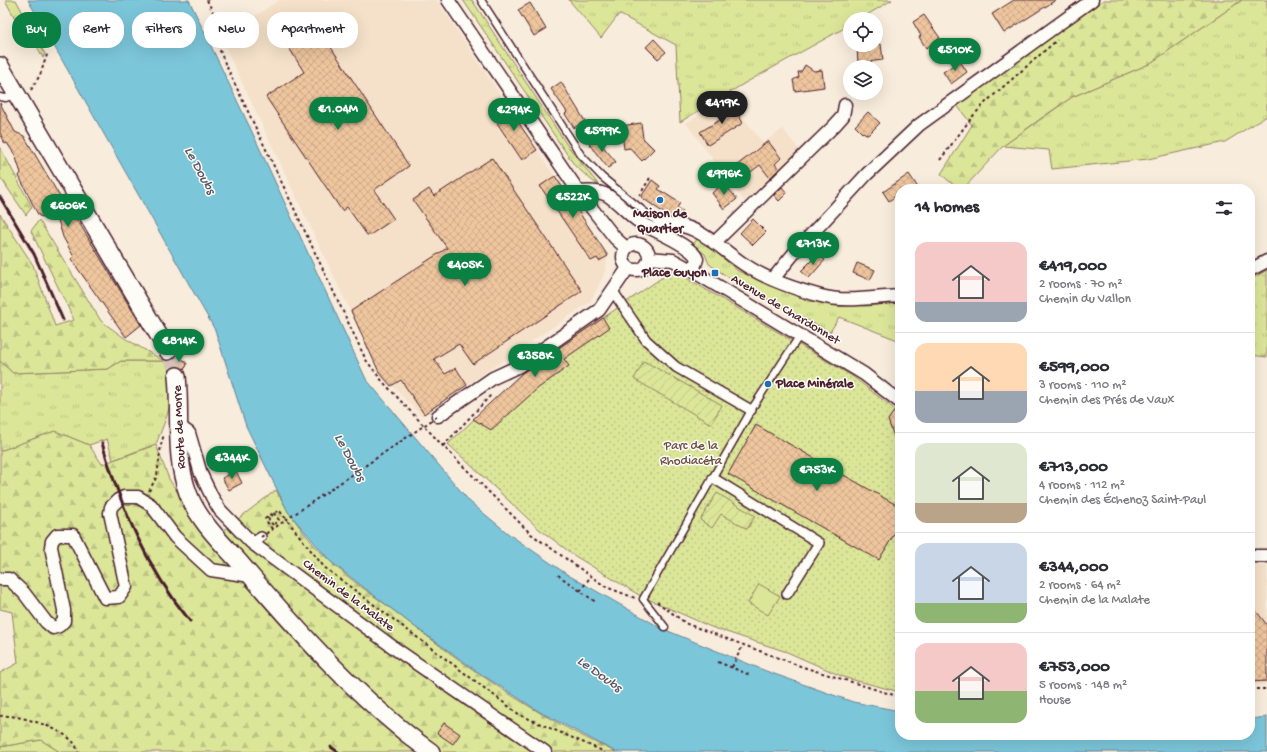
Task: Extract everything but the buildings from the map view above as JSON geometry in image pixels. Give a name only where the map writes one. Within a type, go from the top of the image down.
[{"type":"main road","points":[[0,66],[15,94],[168,351]]},
{"type":"main road","name":"Route de Morre","points":[[177,376],[181,466],[187,491],[194,509],[251,576],[365,698],[411,738],[431,752]]},
{"type":"street","points":[[448,0],[579,192],[614,238],[626,248]]},
{"type":"street","points":[[774,279],[863,177],[918,125],[1092,0]]},
{"type":"street","points":[[714,243],[834,126],[843,116],[845,105]]},
{"type":"street","points":[[579,192],[590,191],[606,194],[639,222],[661,229],[696,256],[697,259],[693,271]]},
{"type":"street","points":[[661,229],[668,225],[690,229],[714,243],[750,268],[774,279],[822,297],[845,298],[895,296]]},
{"type":"street","points":[[634,244],[643,246],[646,249],[649,258],[647,265],[640,270],[628,268],[623,261],[622,256],[626,248],[634,244]]},
{"type":"street","name":"Avenue de Chardonnet","points":[[649,258],[673,260],[693,271],[864,374],[895,398]]},
{"type":"street","points":[[1255,267],[1267,261]]},
{"type":"street","points":[[438,416],[493,378],[519,366],[599,310],[628,268]]},
{"type":"street","points":[[612,290],[646,340],[676,367],[751,410]]},
{"type":"street","name":"Chemin de la Malate","points":[[178,425],[189,432],[201,474],[220,510],[397,650],[545,752]]},
{"type":"street","points":[[713,478],[818,543],[787,594]]},
{"type":"street","points":[[0,579],[9,579],[24,593],[46,622],[53,628],[59,626],[64,621],[64,610],[51,547],[52,541],[57,535],[73,535],[105,598],[119,597],[126,587],[110,520],[111,507],[118,500],[124,497],[138,497],[145,500],[175,537],[211,570],[251,576]]},
{"type":"street","points":[[1255,556],[1267,556]]},
{"type":"lane","points":[[481,0],[581,155],[602,177],[661,229]]},
{"type":"lane","points":[[665,627],[642,599],[751,410],[800,335]]},
{"type":"path","points":[[207,0],[219,24],[216,40],[224,62],[366,360],[382,382],[443,446],[531,534],[606,587],[642,599],[655,600],[687,624],[803,667],[895,695]]},
{"type":"path","points":[[940,160],[972,117],[987,101],[1055,44],[1059,37]]},
{"type":"path","points":[[15,94],[40,75],[48,52]]},
{"type":"path","points":[[633,204],[650,178]]},
{"type":"path","points":[[443,446],[492,394]]},
{"type":"path","points":[[256,540],[438,416]]},
{"type":"path","points":[[145,500],[157,476],[161,444]]},
{"type":"path","name":"Chemin de la Malate","points":[[272,530],[265,519],[272,512],[279,520],[273,525],[268,518],[279,510],[324,567],[520,714],[605,752]]},
{"type":"path","points":[[558,576],[597,603]]},
{"type":"path","points":[[580,591],[591,576]]},
{"type":"path","points":[[732,668],[743,644]]},
{"type":"path","points":[[718,662],[750,675]]},
{"type":"path","points":[[1255,689],[1267,689]]},
{"type":"path","points":[[0,716],[6,715],[34,722],[55,730],[75,744],[78,752]]},
{"type":"shaded area","points":[[279,0],[437,0],[608,256],[604,275],[590,302],[421,416],[379,372],[226,48],[259,48],[259,13]]},
{"type":"shaded area","points":[[728,98],[763,143],[783,129],[801,152],[744,201],[686,123]]},
{"type":"shaded area","points":[[1255,565],[1267,566],[1267,684],[1255,685]]},
{"type":"green space","points":[[5,0],[16,0],[22,12],[12,13]]},
{"type":"green space","points":[[463,0],[472,0],[567,145],[601,188],[575,166]]},
{"type":"green space","points":[[569,0],[892,0],[872,12],[843,12],[843,29],[745,83],[680,122],[676,45],[619,14],[601,38]]},
{"type":"green space","points":[[1104,0],[1242,0],[1149,64],[1072,97],[1003,146],[968,184],[952,184],[941,174],[972,125],[956,104]]},
{"type":"green space","points":[[1242,0],[1267,0],[1267,116],[1225,142],[1148,159],[1052,169],[1049,150],[1003,146],[1072,97],[1149,64]]},
{"type":"green space","points":[[38,48],[42,48],[45,54],[43,58]]},
{"type":"green space","points":[[0,147],[32,207],[26,215],[0,177]]},
{"type":"green space","points":[[0,214],[33,265],[55,326],[74,320],[31,231],[39,220],[101,321],[126,339],[164,361],[121,361],[108,369],[13,373],[0,361]]},
{"type":"green space","points":[[697,239],[708,245],[738,271],[808,301],[865,306],[895,303],[895,339],[839,317],[830,332],[738,284],[709,264],[705,254],[693,245]]},
{"type":"green space","name":"Parc de la Rhodiacéta","points":[[673,270],[852,376],[892,407],[895,411],[895,691],[846,678],[787,652],[711,627],[639,595],[575,556],[539,529],[448,444],[524,372]]},
{"type":"green space","points":[[1267,270],[1267,357],[1255,356],[1255,277]]},
{"type":"green space","points":[[0,361],[13,373],[108,369],[121,361],[164,361],[172,380],[172,391],[164,424],[156,444],[113,460],[107,439],[89,445],[55,431],[0,451]]},
{"type":"green space","points":[[644,361],[722,405],[711,424],[634,379]]},
{"type":"green space","points":[[55,431],[89,445],[102,464],[156,445],[169,479],[209,541],[276,490],[287,509],[308,537],[338,569],[446,650],[500,688],[557,723],[616,752],[60,752],[41,740],[0,747],[0,673],[18,663],[12,612],[0,609],[0,451]]},
{"type":"green space","points":[[717,493],[755,516],[747,529],[721,514],[712,528],[700,520]]},
{"type":"green space","points":[[759,584],[780,596],[768,615],[748,603]]},
{"type":"green space","points":[[41,740],[60,752],[0,752],[0,747]]},
{"type":"water","name":"Le Doubs","points":[[28,0],[189,0],[195,12],[132,12],[132,48],[196,48],[196,15],[204,31],[204,48],[212,48],[366,379],[470,502],[510,535],[568,575],[663,629],[766,671],[853,702],[895,710],[895,740],[1255,740],[1255,718],[1267,717],[1267,752],[616,752],[540,712],[481,674],[415,627],[331,562],[288,512],[246,426],[215,330],[55,48],[61,48],[61,12],[35,12]]},
{"type":"tunnel","points":[[168,351],[175,364],[177,376]]},
{"type":"railway","points":[[0,197],[34,254],[63,320]]},
{"type":"railway","points":[[102,443],[109,467],[127,514],[148,559],[175,601],[190,621]]},
{"type":"railway","points":[[331,747],[338,752]]},
{"type":"place","name":"Maison de Quartier","points":[[660,200]]},
{"type":"place","name":"Place Guyon","points":[[715,273]]},
{"type":"place","name":"Place Minérale","points":[[768,384]]}]
